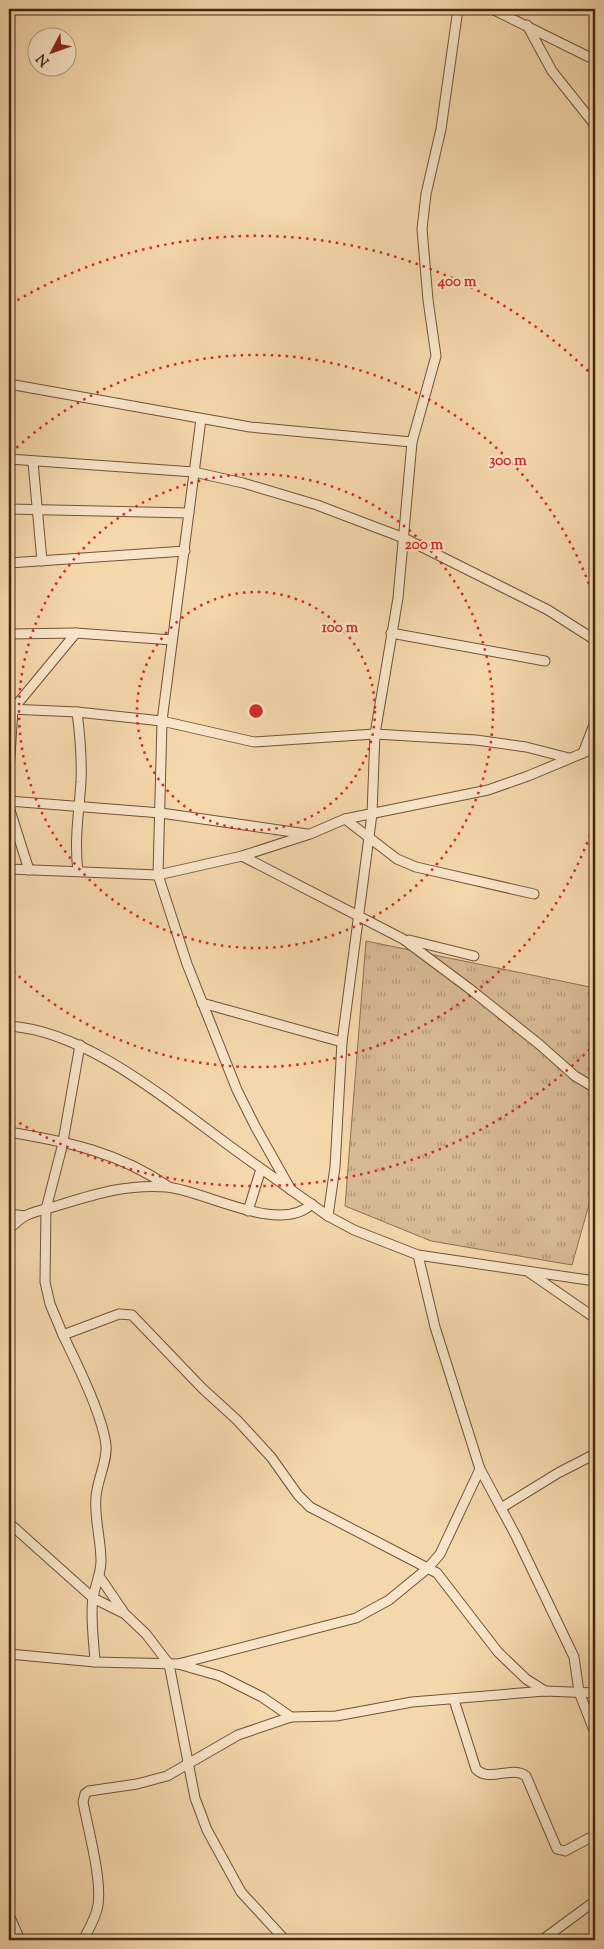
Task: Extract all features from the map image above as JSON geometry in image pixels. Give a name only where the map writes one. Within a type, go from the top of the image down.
[{"type":"street","points":[[328,1216],[335,1167],[342,1042],[372,814],[375,734],[404,538],[412,442],[436,356],[428,300],[422,229],[426,194],[441,130],[458,9]]},
{"type":"street","points":[[492,9],[595,60]]},
{"type":"street","points":[[527,25],[552,71],[595,125]]},
{"type":"street","points":[[9,384],[201,419],[285,431],[412,442]]},
{"type":"street","points":[[201,419],[162,721],[161,813],[157,847],[158,875],[187,964],[237,1090],[291,1190]]},
{"type":"street","points":[[9,460],[194,472],[243,483],[317,505],[404,538],[548,610],[595,640]]},
{"type":"street","points":[[33,462],[42,560]]},
{"type":"street","points":[[9,509],[190,513]]},
{"type":"street","points":[[9,563],[185,551]]},
{"type":"street","points":[[9,634],[76,633],[172,640]]},
{"type":"street","points":[[9,772],[11,709],[76,633]]},
{"type":"street","points":[[391,633],[545,661]]},
{"type":"street","points":[[11,709],[77,712],[162,721],[254,742],[375,734],[518,746],[569,758]]},
{"type":"street","points":[[77,712],[81,745],[77,807],[78,871]]},
{"type":"street","points":[[583,753],[595,722]]},
{"type":"street","points":[[9,869],[158,875],[242,856],[310,834],[345,819],[488,790],[528,776],[595,748]]},
{"type":"street","points":[[9,801],[161,813],[310,834]]},
{"type":"street","points":[[9,807],[28,870]]},
{"type":"street","points":[[345,819],[397,859],[416,867],[534,894]]},
{"type":"street","points":[[242,856],[403,939],[470,989],[540,1045],[575,1076],[595,1088]]},
{"type":"street","points":[[403,939],[474,956]]},
{"type":"street","points":[[202,1003],[342,1042]]},
{"type":"street","points":[[9,1026],[42,1031],[80,1045],[135,1078],[328,1216],[354,1230],[418,1255],[595,1281]]},
{"type":"street","points":[[80,1045],[64,1141],[46,1209],[45,1282],[50,1304],[93,1402],[106,1445],[106,1456],[99,1476],[96,1498],[97,1531],[101,1552],[100,1576],[93,1598],[95,1662]]},
{"type":"street","points":[[9,1132],[64,1141],[127,1162],[169,1188]]},
{"type":"street","points":[[248,1211],[261,1169]]},
{"type":"street","points":[[9,1229],[25,1216],[125,1187],[169,1188],[248,1211],[290,1216],[299,1214],[312,1204]]},
{"type":"street","points":[[9,1214],[25,1216]]},
{"type":"street","points":[[418,1255],[435,1327],[480,1469],[574,1657],[579,1692],[595,1733]]},
{"type":"street","points":[[528,1271],[595,1318]]},
{"type":"street","points":[[64,1335],[119,1314],[132,1315],[202,1388],[237,1420],[271,1457],[298,1495],[310,1506],[428,1568],[446,1583],[498,1652],[526,1679],[545,1691]]},
{"type":"street","points":[[501,1508],[558,1473],[595,1454]]},
{"type":"street","points":[[174,1664],[356,1618],[389,1600],[428,1568],[440,1554],[480,1469]]},
{"type":"street","points":[[9,1523],[93,1598],[125,1614]]},
{"type":"street","points":[[100,1576],[125,1614],[174,1664],[188,1764],[195,1798],[223,1862],[241,1892],[284,1940]]},
{"type":"street","points":[[9,1654],[95,1662],[174,1664],[220,1676],[262,1697],[291,1717]]},
{"type":"street","points":[[83,1940],[95,1916],[98,1903],[98,1887],[83,1795],[89,1791],[137,1784],[166,1776],[238,1735],[291,1717],[336,1716],[412,1702],[545,1691],[595,1693]]},
{"type":"street","points":[[454,1700],[476,1769],[485,1774],[515,1773],[526,1776],[557,1849],[565,1851],[595,1835]]},
{"type":"street","points":[[542,1940],[595,1901]]},
{"type":"street","points":[[9,1915],[20,1940]]},
{"type":"green space","points":[[366,941],[595,988],[595,1183],[572,1265],[431,1241],[345,1206]]}]
